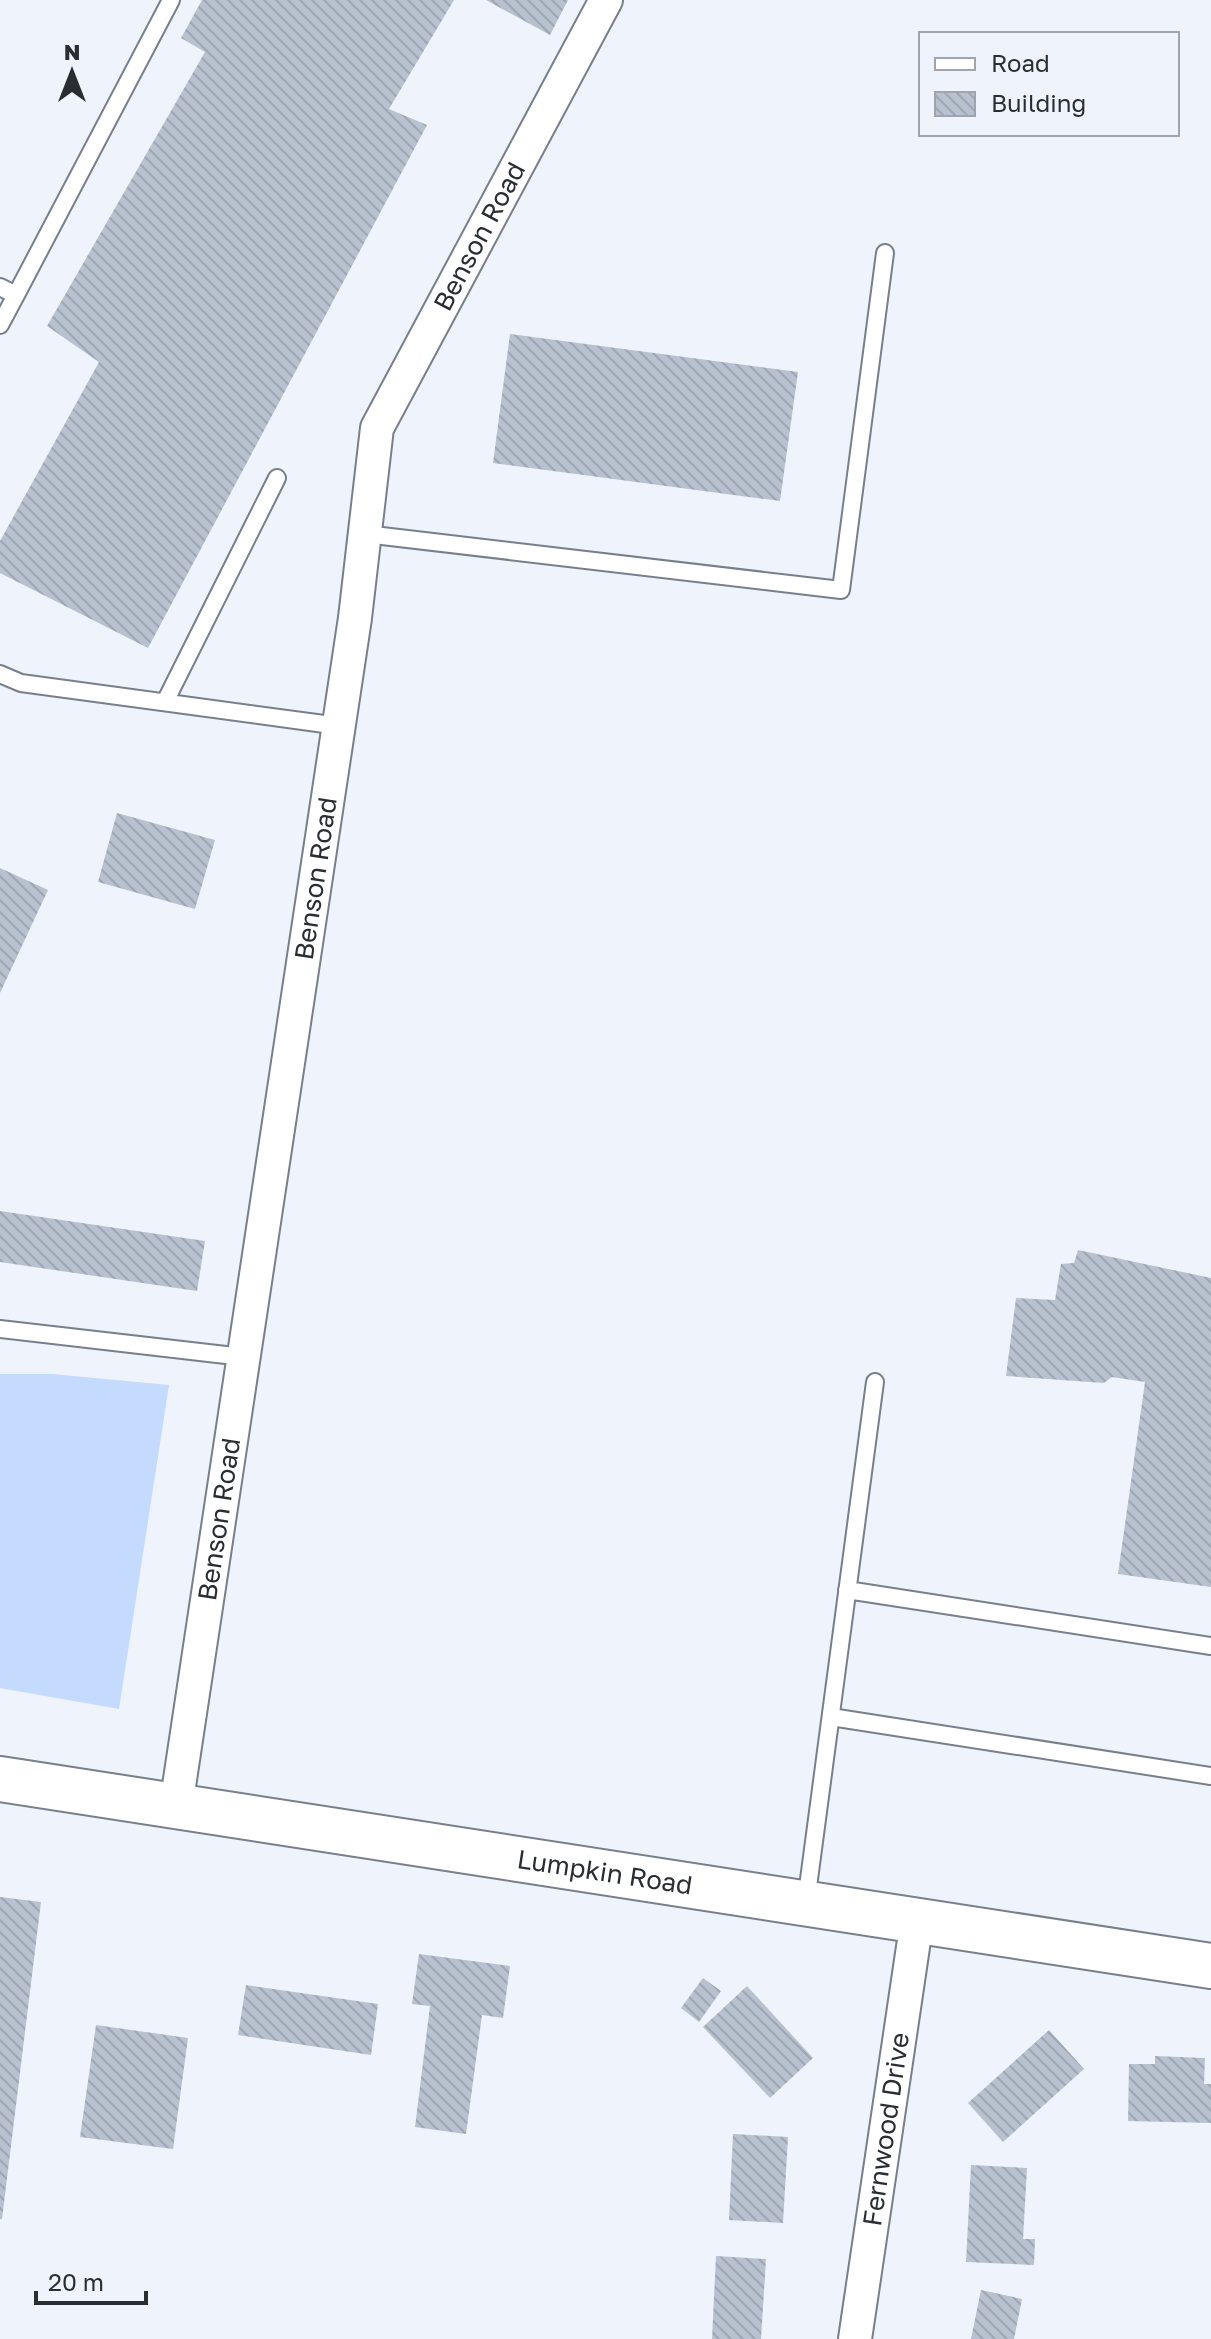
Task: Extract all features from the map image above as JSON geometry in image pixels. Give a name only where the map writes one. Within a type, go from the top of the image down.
[{"type":"main road","name":"Lumpkin Road","points":[[0,1779],[1211,1966]]},
{"type":"street","name":"Benson Road","points":[[176,1806],[339,726],[377,428],[606,0]]},
{"type":"street","name":"Fernwood Drive","points":[[855,2339],[917,1920]]},
{"type":"lane","points":[[0,325],[171,0]]},
{"type":"lane","points":[[365,534],[841,590],[885,253]]},
{"type":"lane","points":[[0,287],[16,295]]},
{"type":"lane","points":[[165,702],[277,478]]},
{"type":"lane","points":[[0,674],[21,683],[339,726]]},
{"type":"lane","points":[[0,1329],[243,1357]]},
{"type":"lane","points":[[806,1904],[875,1382]]},
{"type":"lane","points":[[847,1590],[1211,1646]]},
{"type":"lane","points":[[831,1717],[1211,1776]]},
{"type":"shaded area","points":[[0,1374],[52,1374],[169,1385],[119,1709],[0,1688]]},
{"type":"building","points":[[202,0],[454,0],[389,109],[427,125],[148,648],[0,573],[0,541],[99,362],[47,326],[205,52],[181,38]]},
{"type":"building","points":[[486,0],[568,0],[550,35]]},
{"type":"building","points":[[510,334],[798,372],[780,501],[493,463]]},
{"type":"building","points":[[117,813],[215,840],[195,909],[98,882]]},
{"type":"building","points":[[0,868],[48,890],[0,993]]},
{"type":"building","points":[[0,1211],[205,1241],[197,1291],[0,1262]]},
{"type":"building","points":[[1078,1250],[1211,1278],[1211,1587],[1118,1574],[1145,1382],[1112,1377],[1104,1383],[1006,1376],[1016,1298],[1055,1300],[1061,1264],[1074,1263]]},
{"type":"building","points":[[0,1897],[41,1902],[2,2219],[0,2219]]},
{"type":"building","points":[[419,1954],[510,1966],[503,2018],[482,2015],[466,2134],[415,2127],[430,2006],[412,2004]]},
{"type":"building","points":[[703,1978],[721,1991],[699,2022],[681,2008]]},
{"type":"building","points":[[246,1985],[378,2004],[371,2055],[238,2035]]},
{"type":"building","points":[[747,1986],[813,2058],[770,2098],[703,2027]]},
{"type":"building","points":[[96,2025],[188,2038],[173,2149],[80,2137]]},
{"type":"building","points":[[1049,2030],[1084,2069],[1003,2142],[968,2103]]},
{"type":"building","points":[[1155,2056],[1205,2058],[1204,2084],[1211,2084],[1211,2123],[1128,2121],[1129,2064],[1155,2064]]},
{"type":"building","points":[[733,2134],[788,2137],[783,2223],[729,2220]]},
{"type":"building","points":[[971,2165],[1027,2168],[1023,2239],[1035,2239],[1034,2265],[966,2262]]},
{"type":"building","points":[[716,2256],[766,2259],[761,2339],[712,2339]]},
{"type":"building","points":[[981,2290],[1022,2299],[1014,2339],[971,2339]]}]
